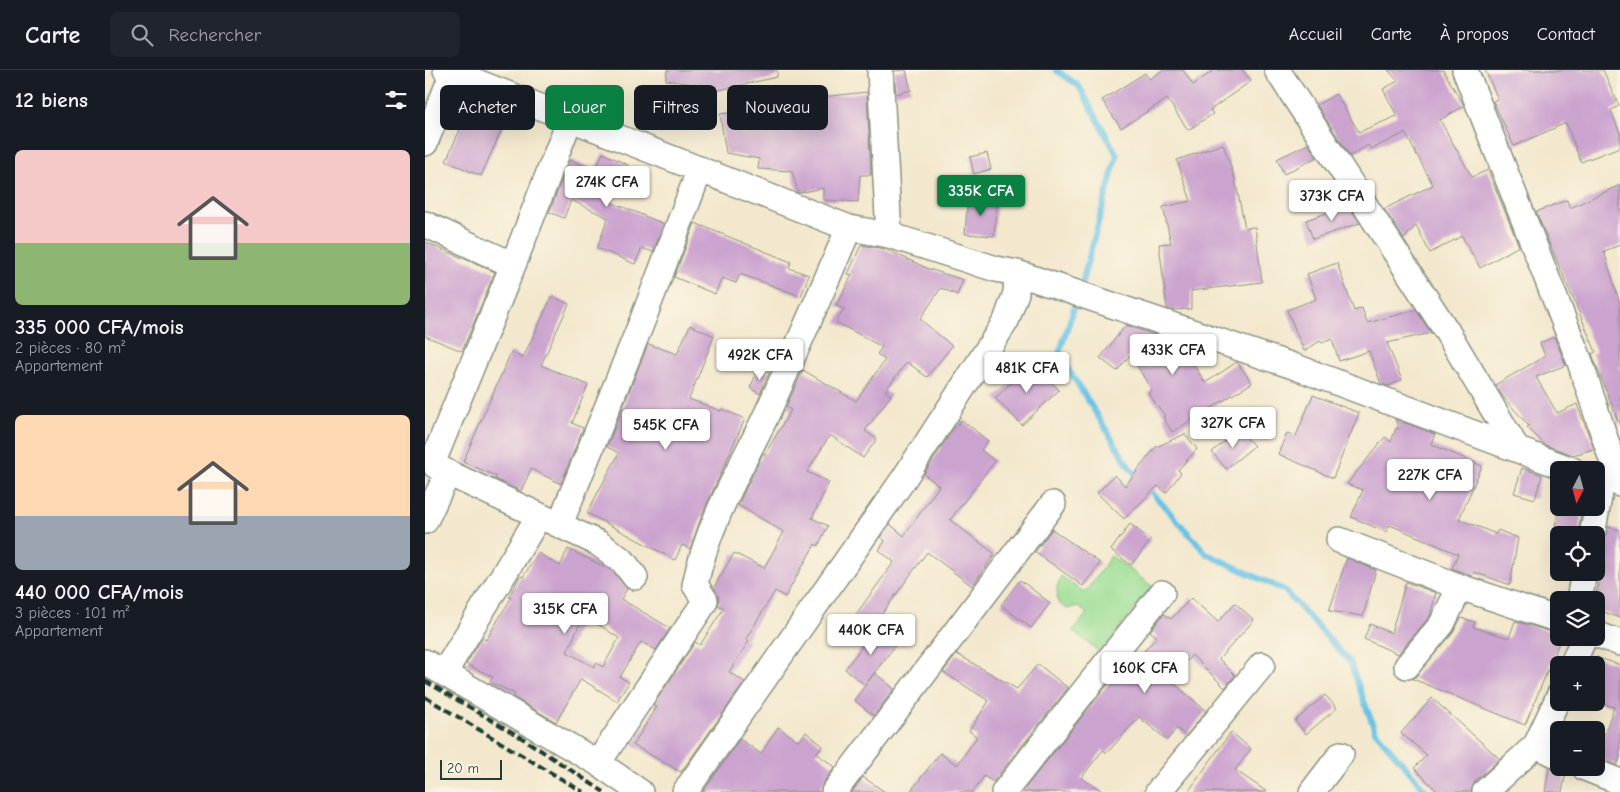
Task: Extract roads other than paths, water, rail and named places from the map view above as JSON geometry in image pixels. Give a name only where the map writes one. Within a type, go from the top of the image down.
[{"type":"street","points":[[879,70],[889,236]]},
{"type":"street","points":[[1277,70],[1447,330],[1517,449]]},
{"type":"street","points":[[1465,70],[1580,362],[1610,483],[1595,526]]},
{"type":"street","points":[[425,143],[451,71],[545,108]]},
{"type":"street","points":[[565,130],[513,265],[433,456],[436,466],[448,473],[612,552],[635,578]]},
{"type":"street","points":[[601,130],[849,228],[889,236],[996,269],[1017,273],[1293,366],[1550,462]]},
{"type":"street","points":[[640,792],[598,763],[434,667],[549,520],[643,320],[700,169]]},
{"type":"street","points":[[425,224],[513,265]]},
{"type":"street","points":[[598,763],[704,603],[705,600],[695,584],[712,529],[790,363],[849,228]]},
{"type":"street","points":[[685,792],[903,480],[1006,321],[1015,293],[1017,273]]},
{"type":"street","points":[[425,521],[448,473]]},
{"type":"street","points":[[834,792],[1053,504]]},
{"type":"street","points":[[1339,540],[1461,588],[1550,617]]},
{"type":"street","points":[[1407,666],[1442,624],[1461,588]]},
{"type":"street","points":[[1004,792],[1162,593]]},
{"type":"street","points":[[1605,637],[1620,643]]},
{"type":"street","points":[[1158,792],[1262,665]]},
{"type":"street","points":[[1485,792],[1536,745],[1552,711]]},
{"type":"street","points":[[1536,745],[1550,752]]},
{"type":"street","points":[[1312,792],[1341,754]]},
{"type":"street","points":[[1605,776],[1620,782]]},
{"type":"waterway","points":[[1056,70],[1079,86],[1117,155],[1080,290]]},
{"type":"waterway","points":[[1077,299],[1059,354],[1130,468],[1141,480]]},
{"type":"waterway","points":[[1147,487],[1207,554],[1284,590],[1350,662],[1375,731],[1427,792]]},
{"type":"railway","points":[[425,681],[522,738],[604,792]]},
{"type":"railway","points":[[425,697],[583,792]]}]
